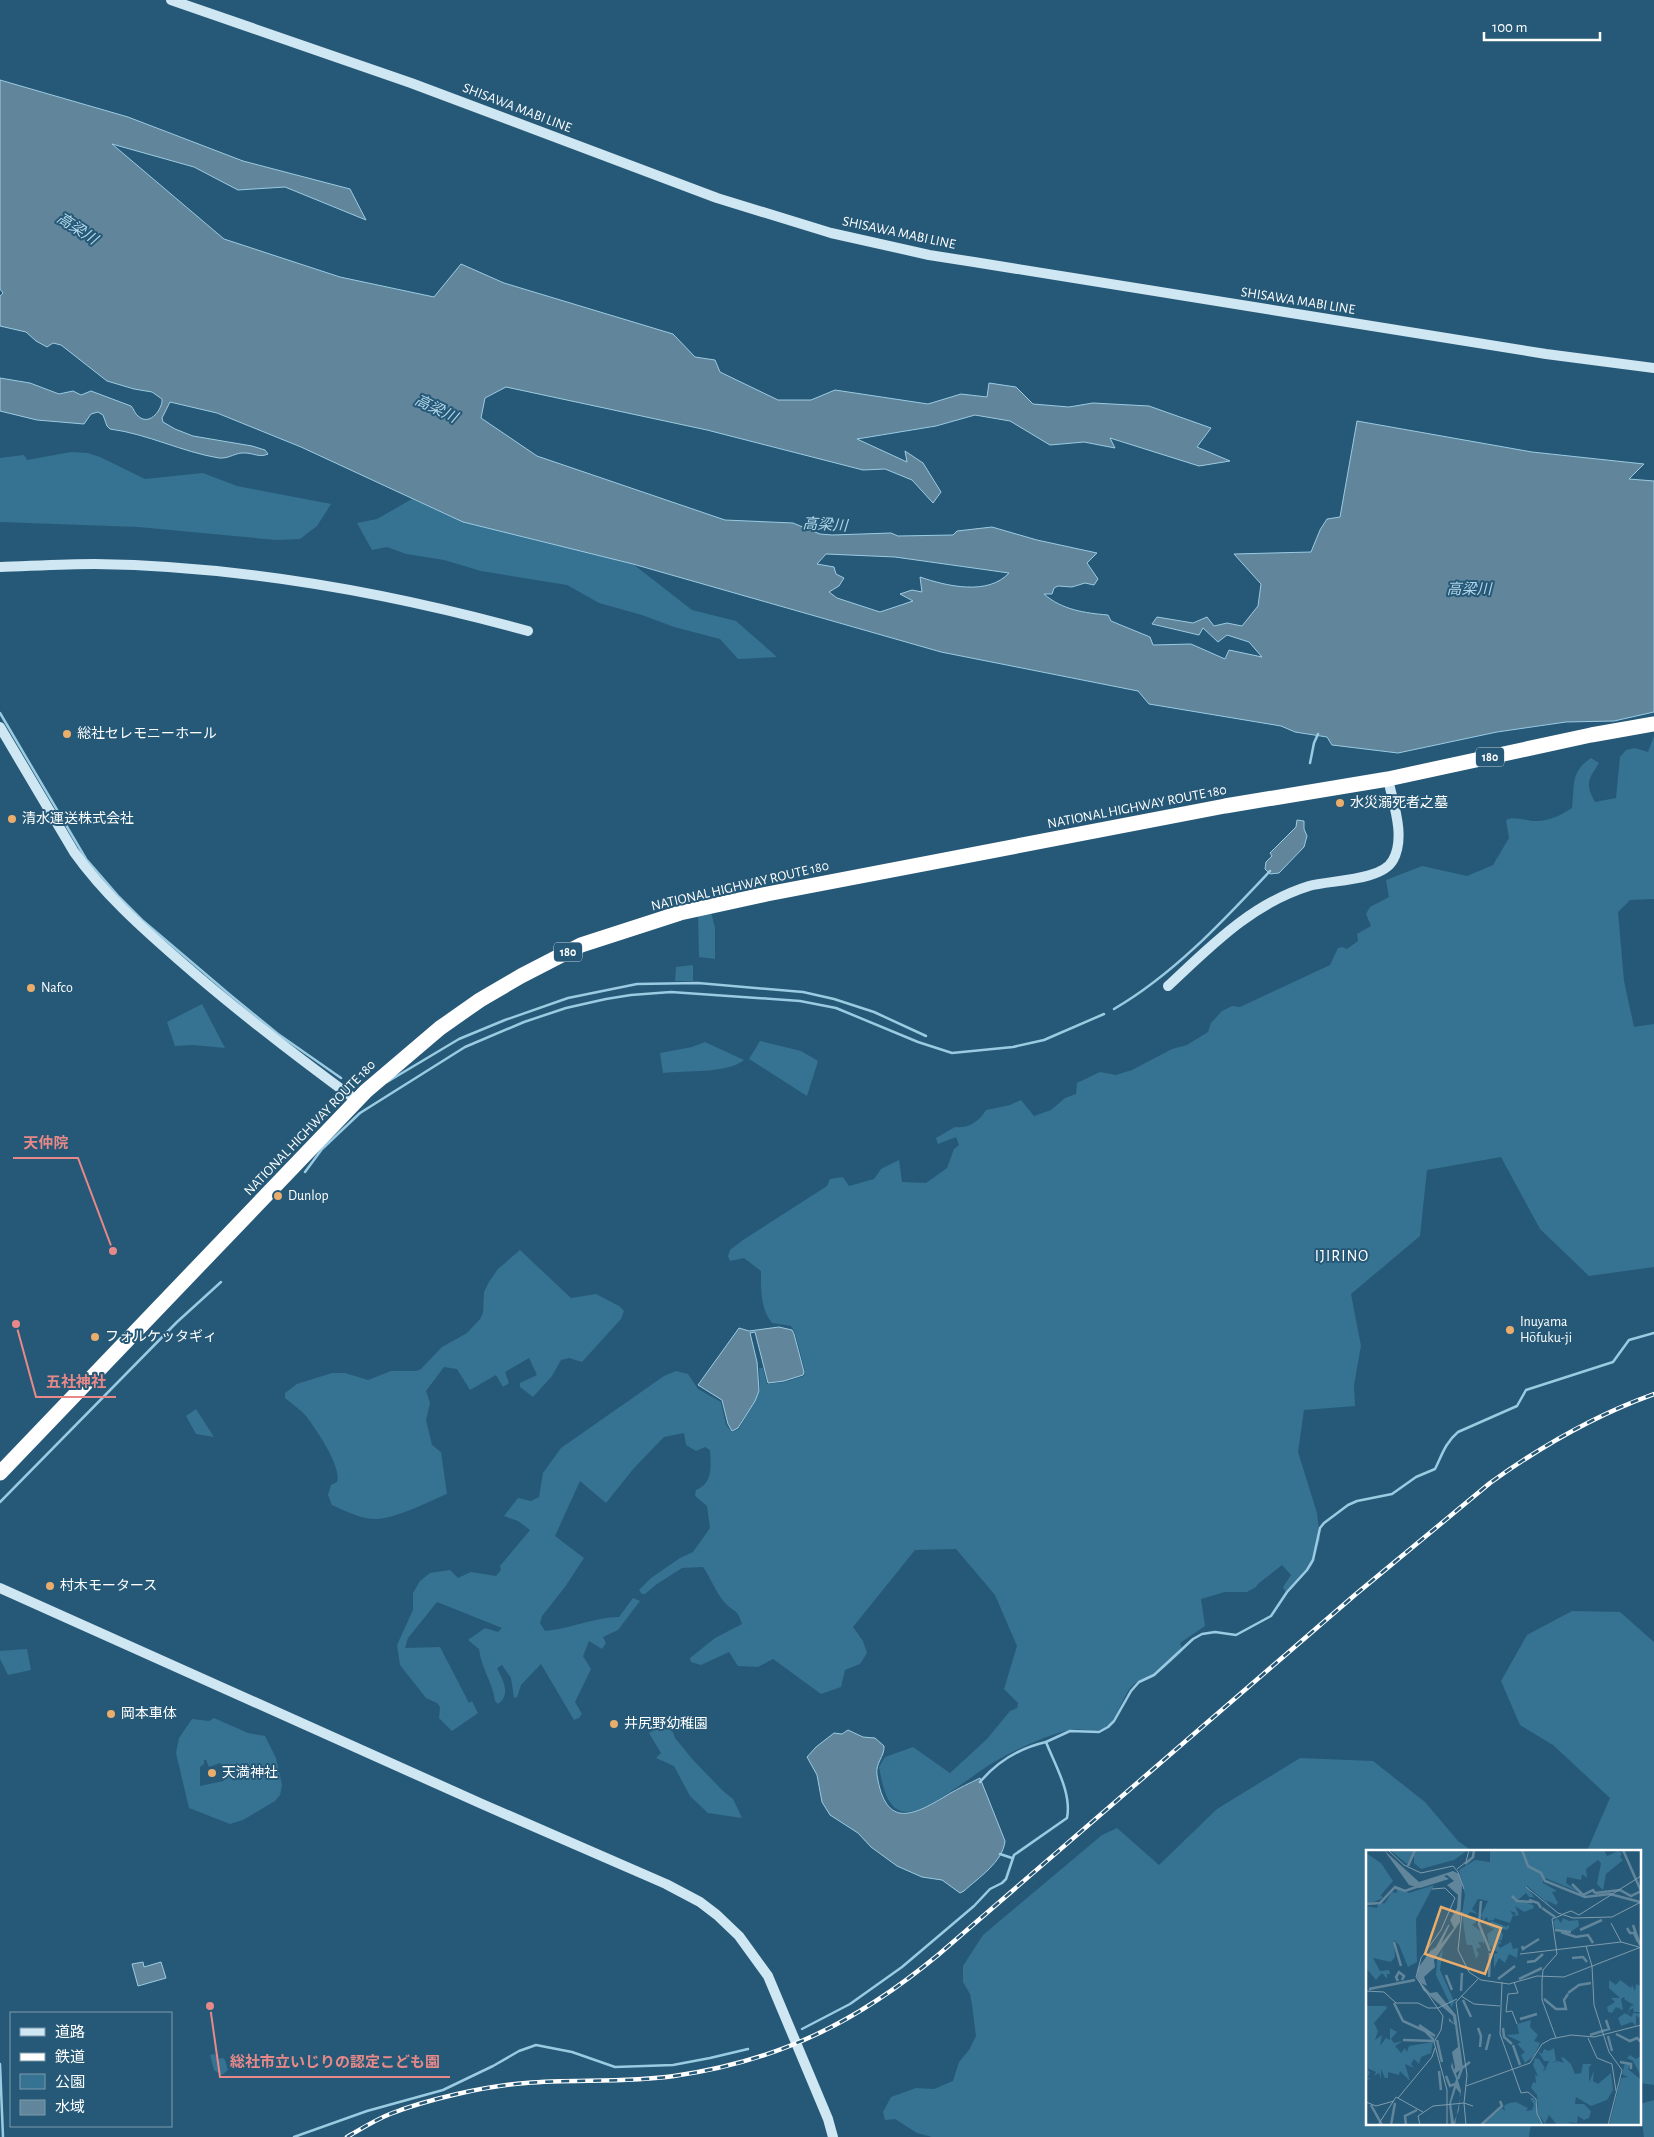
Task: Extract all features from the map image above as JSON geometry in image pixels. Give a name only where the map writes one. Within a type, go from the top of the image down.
[{"type":"highway","name":"NATIONAL HIGHWAY ROUTE 180","points":[[0,1473],[356,1100],[389,1070],[454,1018],[521,976],[581,945],[664,917],[815,885],[1225,806],[1388,779],[1591,735],[1654,724]]},
{"type":"street","name":"SHISAWA MABI LINE","points":[[171,0],[411,83],[717,198],[831,232],[984,264],[1546,354],[1654,368]]},
{"type":"street","points":[[0,567],[125,565],[248,575],[402,598],[450,609],[528,631]]},
{"type":"street","points":[[0,727],[74,852],[112,899],[203,981],[356,1100]]},
{"type":"street","points":[[1168,986],[1228,931],[1266,904],[1311,886],[1372,875],[1387,868],[1393,862],[1398,846],[1398,825],[1388,779]]},
{"type":"street","points":[[0,1588],[482,1804],[666,1884],[700,1902],[739,1936],[768,1976],[828,2119],[833,2137]]},
{"type":"green space","points":[[71,452],[88,453],[100,457],[145,479],[203,473],[237,486],[331,504],[317,526],[300,539],[276,540],[138,527],[0,522],[0,458],[24,455],[27,460]]},
{"type":"green space","points":[[412,499],[463,522],[633,564],[692,610],[736,621],[777,657],[738,659],[720,639],[674,627],[642,615],[599,603],[567,585],[481,571],[444,560],[406,554],[387,547],[372,550],[357,523],[377,519]]},
{"type":"green space","points":[[1654,736],[1654,899],[1630,900],[1618,912],[1624,981],[1634,1027],[1654,1024],[1654,1267],[1589,1276],[1540,1229],[1501,1157],[1427,1170],[1420,1236],[1351,1294],[1361,1346],[1354,1385],[1355,1406],[1304,1410],[1298,1452],[1317,1513],[1320,1539],[1312,1565],[1291,1590],[1285,1591],[1283,1587],[1291,1575],[1282,1565],[1256,1587],[1247,1592],[1225,1592],[1201,1599],[1205,1626],[1180,1643],[1183,1651],[1166,1667],[1138,1681],[1131,1687],[1113,1720],[1106,1727],[1093,1731],[1070,1730],[1022,1747],[996,1761],[940,1799],[917,1810],[900,1811],[890,1802],[884,1788],[879,1767],[885,1757],[913,1747],[950,1773],[987,1739],[1010,1711],[1017,1708],[1018,1703],[1004,1689],[1017,1646],[995,1595],[956,1549],[915,1550],[853,1627],[863,1641],[867,1653],[860,1664],[845,1670],[841,1687],[821,1694],[773,1659],[758,1667],[738,1666],[729,1652],[701,1665],[691,1662],[690,1658],[715,1638],[742,1624],[738,1614],[720,1596],[703,1567],[682,1568],[645,1594],[642,1594],[639,1590],[651,1578],[680,1558],[693,1552],[710,1528],[707,1506],[695,1496],[696,1490],[706,1483],[710,1473],[710,1450],[705,1447],[696,1451],[686,1445],[684,1433],[664,1437],[634,1468],[606,1503],[580,1481],[555,1536],[584,1558],[565,1587],[542,1616],[540,1623],[545,1631],[600,1619],[619,1617],[633,1598],[640,1601],[618,1630],[603,1637],[606,1643],[602,1649],[589,1641],[583,1656],[591,1669],[575,1702],[582,1714],[579,1718],[574,1720],[541,1664],[521,1685],[517,1697],[514,1698],[511,1678],[502,1665],[497,1668],[505,1686],[504,1696],[498,1704],[495,1701],[479,1649],[468,1640],[485,1628],[498,1632],[502,1628],[437,1602],[408,1638],[405,1648],[440,1647],[469,1703],[472,1701],[478,1713],[452,1731],[439,1718],[440,1707],[437,1703],[426,1698],[400,1665],[397,1645],[413,1610],[413,1593],[420,1581],[430,1573],[450,1570],[458,1578],[471,1572],[496,1576],[501,1570],[500,1566],[530,1530],[518,1521],[504,1516],[518,1498],[531,1501],[539,1497],[543,1473],[561,1448],[664,1376],[676,1371],[688,1374],[698,1389],[721,1402],[726,1425],[732,1432],[739,1429],[760,1391],[759,1368],[763,1368],[767,1384],[785,1382],[804,1376],[805,1371],[795,1333],[791,1326],[772,1323],[765,1311],[762,1298],[761,1271],[744,1258],[730,1261],[728,1256],[730,1250],[827,1186],[830,1179],[843,1177],[849,1186],[874,1179],[881,1169],[899,1160],[902,1182],[926,1183],[947,1168],[954,1149],[959,1145],[956,1137],[938,1144],[936,1138],[955,1127],[964,1127],[973,1123],[986,1110],[1010,1105],[1021,1100],[1034,1116],[1051,1110],[1065,1098],[1076,1094],[1077,1083],[1100,1072],[1116,1075],[1132,1070],[1172,1049],[1187,1045],[1208,1032],[1211,1023],[1222,1011],[1232,1006],[1240,1007],[1330,965],[1338,948],[1347,949],[1358,941],[1357,934],[1371,926],[1366,914],[1370,907],[1389,897],[1386,880],[1422,866],[1467,876],[1493,865],[1509,838],[1506,820],[1513,818],[1534,821],[1548,820],[1572,808],[1577,774],[1584,763],[1591,758],[1599,763],[1589,782],[1590,791],[1595,802],[1616,798],[1620,757],[1626,750],[1635,748],[1648,752]]},
{"type":"green space","points":[[711,912],[715,928],[715,959],[699,957],[698,915]]},
{"type":"green space","points":[[693,965],[693,981],[675,981],[676,967]]},
{"type":"green space","points":[[202,1004],[225,1048],[193,1045],[175,1046],[167,1022]]},
{"type":"green space","points":[[760,1041],[801,1051],[818,1061],[807,1096],[749,1059]]},
{"type":"green space","points":[[705,1042],[744,1060],[727,1068],[663,1073],[660,1053],[692,1047]]},
{"type":"green space","points":[[520,1250],[571,1298],[596,1294],[619,1306],[624,1311],[621,1319],[582,1362],[569,1358],[561,1360],[552,1376],[533,1397],[520,1387],[520,1383],[537,1375],[529,1358],[505,1372],[509,1383],[503,1387],[496,1375],[470,1390],[457,1369],[444,1367],[426,1391],[430,1403],[426,1420],[432,1445],[441,1452],[447,1494],[403,1513],[376,1519],[359,1516],[332,1505],[328,1495],[331,1485],[337,1482],[336,1467],[322,1439],[306,1416],[285,1398],[285,1393],[297,1384],[332,1373],[345,1373],[368,1380],[391,1371],[416,1371],[421,1369],[442,1347],[467,1333],[480,1319],[483,1313],[484,1292],[489,1282],[498,1269]]},
{"type":"green space","points":[[196,1409],[214,1437],[196,1434],[186,1416]]},
{"type":"green space","points":[[1572,1611],[1620,1612],[1654,1642],[1654,2085],[1642,2083],[1642,1850],[1587,1850],[1610,1798],[1553,1745],[1520,1725],[1501,1681],[1527,1635]]},
{"type":"green space","points":[[27,1649],[31,1670],[8,1675],[0,1659],[0,1651]]},
{"type":"green space","points":[[214,1718],[248,1733],[265,1736],[276,1758],[282,1785],[280,1795],[275,1801],[243,1820],[230,1824],[189,1808],[176,1753],[179,1738],[192,1719],[209,1721]],"holes":[[[204,1760],[206,1760],[209,1767],[220,1763],[225,1771],[224,1781],[200,1786],[200,1767],[204,1764]]]},
{"type":"green space","points":[[669,1722],[675,1738],[693,1760],[733,1799],[742,1818],[708,1813],[690,1796],[674,1766],[656,1758],[661,1753],[649,1733]]},
{"type":"green space","points":[[1300,1758],[1373,1761],[1425,1802],[1458,1841],[1471,1850],[1366,1850],[1366,2124],[1531,2124],[1529,2137],[932,2137],[917,2133],[895,2119],[885,2120],[883,2112],[891,2097],[916,2088],[934,2089],[953,2081],[959,2062],[969,2050],[976,2036],[970,1994],[963,1982],[963,1966],[983,1935],[1102,1835],[1117,1828],[1159,1865],[1217,1809]]},
{"type":"green space","points":[[215,2054],[217,2059],[223,2058],[225,2060],[228,2070],[222,2075],[214,2070],[210,2055]]},
{"type":"green space","points":[[1654,2100],[1654,2137],[1644,2137],[1642,2103]]},
{"type":"water","name":"高梁川","points":[[0,80],[128,117],[243,161],[350,189],[366,220],[285,187],[238,190],[194,167],[112,144],[224,239],[340,277],[434,297],[461,264],[504,283],[673,334],[695,357],[715,360],[720,372],[778,400],[811,400],[835,390],[928,404],[961,394],[987,397],[989,383],[1016,387],[1033,404],[1069,407],[1093,403],[1149,406],[1211,428],[1197,447],[1230,461],[1199,466],[1110,438],[1115,448],[1084,442],[1050,445],[1010,421],[975,415],[936,426],[857,439],[907,462],[905,451],[923,463],[941,492],[933,503],[912,480],[885,469],[863,470],[707,430],[506,387],[485,398],[481,418],[537,456],[725,520],[793,523],[820,534],[832,535],[891,533],[898,536],[953,535],[957,531],[992,527],[1037,540],[1097,553],[1087,563],[1098,579],[1094,585],[1085,583],[1072,587],[1058,586],[1054,588],[1052,594],[1044,594],[1066,607],[1082,612],[1108,615],[1111,621],[1150,637],[1153,645],[1191,644],[1225,659],[1229,650],[1262,657],[1249,642],[1227,635],[1218,642],[1203,628],[1199,635],[1152,624],[1157,617],[1193,623],[1207,617],[1214,626],[1227,623],[1242,626],[1258,606],[1261,584],[1234,554],[1311,552],[1327,519],[1340,517],[1357,421],[1532,452],[1644,464],[1629,479],[1654,481],[1654,712],[1614,721],[1566,722],[1497,732],[1398,753],[1332,745],[1327,737],[1295,732],[1281,726],[1149,704],[1138,691],[941,652],[633,564],[463,522],[301,447],[217,413],[170,402],[162,418],[163,422],[175,429],[193,436],[252,446],[265,450],[268,454],[242,453],[219,458],[192,452],[124,431],[110,429],[103,415],[98,412],[91,414],[84,424],[37,420],[0,411],[0,378],[30,383],[59,394],[73,391],[81,395],[91,391],[131,406],[142,419],[150,419],[156,413],[161,406],[162,399],[152,392],[107,381],[61,345],[53,343],[47,347],[36,341],[26,332],[0,326],[0,296],[3,293],[0,289]],"holes":[[[826,554],[895,557],[1009,573],[990,585],[978,587],[954,586],[920,577],[922,592],[912,590],[900,594],[913,601],[880,612],[837,598],[829,592],[839,586],[844,578],[836,574],[834,567],[817,564]]]},
{"type":"water","points":[[1297,820],[1304,821],[1304,829],[1307,836],[1304,847],[1279,873],[1270,874],[1265,869],[1266,862],[1272,856],[1270,853],[1296,827]]},
{"type":"water","points":[[779,1327],[792,1330],[794,1334],[804,1372],[803,1375],[784,1381],[768,1383],[755,1332],[750,1333],[757,1362],[759,1391],[738,1428],[732,1431],[728,1424],[722,1400],[698,1385],[739,1328],[749,1331]]},
{"type":"water","points":[[848,1730],[863,1737],[875,1738],[884,1746],[877,1767],[877,1775],[881,1793],[887,1805],[895,1811],[903,1813],[913,1812],[924,1808],[980,1778],[1005,1841],[1000,1856],[995,1863],[964,1891],[960,1893],[942,1880],[922,1877],[897,1866],[871,1847],[858,1833],[830,1815],[822,1802],[817,1775],[807,1757],[834,1733],[842,1734]]},
{"type":"water","points":[[143,1962],[144,1967],[161,1962],[166,1978],[138,1986],[132,1964]]},
{"type":"waterway","points":[[0,713],[86,859],[119,897],[142,920],[278,1034],[341,1078]]},
{"type":"waterway","points":[[1310,763],[1318,734]]},
{"type":"waterway","points":[[1114,1009],[1157,980],[1197,946],[1270,871]]},
{"type":"waterway","points":[[387,1082],[459,1039],[505,1020],[568,998],[637,984],[698,983],[803,992],[834,999],[874,1012],[926,1036]]},
{"type":"waterway","points":[[305,1172],[322,1149],[360,1113],[465,1047],[524,1022],[566,1008],[606,999],[671,992],[800,1001],[836,1008],[918,1042],[952,1053],[1013,1047],[1044,1040],[1104,1014]]},
{"type":"waterway","points":[[0,1502],[177,1322],[221,1282]]},
{"type":"waterway","points":[[802,2029],[850,2004],[902,1967],[974,1906],[990,1889],[1002,1883],[1006,1879],[1014,1855],[1067,1818],[1068,1808],[1065,1789],[1046,1742],[1070,1731],[1099,1732],[1108,1727],[1114,1721],[1131,1691],[1139,1682],[1154,1675],[1193,1639],[1202,1634],[1215,1632],[1236,1635],[1271,1616],[1287,1592],[1307,1570],[1313,1560],[1320,1528],[1348,1505],[1357,1501],[1392,1494],[1416,1477],[1435,1469],[1447,1445],[1458,1432],[1517,1406],[1526,1390],[1613,1362],[1629,1340],[1654,1333]]},
{"type":"waterway","points":[[980,1782],[1001,1762],[1018,1752],[1046,1742]]},
{"type":"waterway","points":[[1000,1854],[1012,1858]]},
{"type":"waterway","points":[[294,2137],[367,2111],[443,2090],[519,2051],[536,2045],[572,2052],[615,2067],[673,2065],[748,2049]]},
{"type":"waterway","points":[[0,2064],[3,2137]]},
{"type":"railway","points":[[347,2137],[379,2119],[405,2108],[475,2090],[526,2083],[656,2078],[712,2069],[782,2049],[847,2019],[908,1979],[938,1955],[1356,1594],[1490,1483],[1528,1457],[1589,1422],[1654,1394]]},
{"type":"place","name":"総社セレモニーホール","points":[[67,734]]},
{"type":"place","name":"水災溺死者之墓","points":[[1340,803]]},
{"type":"place","name":"清水運送株式会社","points":[[12,819]]},
{"type":"place","name":"Nafco","points":[[31,988]]},
{"type":"place","name":"Dunlop","points":[[278,1196]]},
{"type":"place","name":"天仲院","points":[[113,1251]]},
{"type":"place","name":"五社神社","points":[[16,1324]]},
{"type":"place","name":"Inuyama Hōfuku-ji","points":[[1510,1330]]},
{"type":"place","name":"フォルケッタギィ","points":[[95,1337]]},
{"type":"place","name":"村木モータース","points":[[50,1586]]},
{"type":"place","name":"岡本車体","points":[[111,1714]]},
{"type":"place","name":"井尻野幼稚園","points":[[614,1724]]},
{"type":"place","name":"天満神社","points":[[212,1773]]},
{"type":"place","name":"総社市立いじりの認定こども園","points":[[210,2006]]},
{"type":"district","name":"IJIRINO","points":[[1342,1256]]}]
